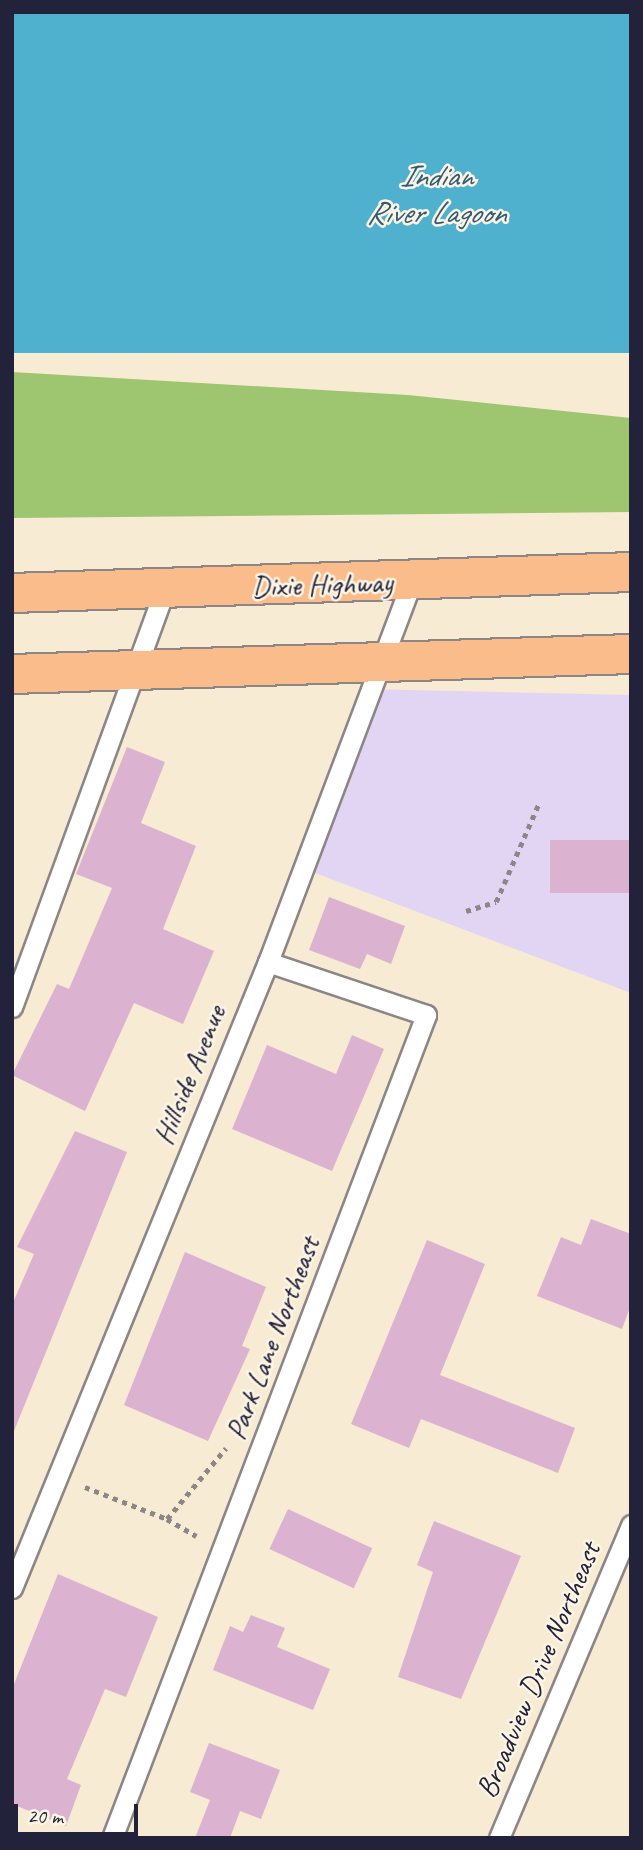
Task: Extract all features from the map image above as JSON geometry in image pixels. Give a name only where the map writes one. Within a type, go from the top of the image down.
[{"type":"main road","name":"Dixie Highway","points":[[12,593],[165,590],[631,572]]},
{"type":"main road","points":[[12,674],[631,654]]},
{"type":"lane","name":"Hillside Avenue","points":[[12,1588],[268,962],[412,581]]},
{"type":"lane","points":[[12,1007],[165,590]]},
{"type":"lane","name":"Park Lane Northeast","points":[[112,1838],[426,1015],[268,962]]},
{"type":"lane","name":"Broadview Drive Northeast","points":[[499,1838],[631,1525]]},
{"type":"path","points":[[466,911],[496,902],[539,803]]},
{"type":"path","points":[[58,1476],[167,1519],[232,1440]]},
{"type":"shaded area","points":[[362,689],[631,695],[631,993],[294,865]]},
{"type":"green space","points":[[12,372],[408,395],[631,418],[631,512],[12,518]]},
{"type":"water","name":"Indian River Lagoon","points":[[12,12],[631,12],[631,353],[12,353]]},
{"type":"building","points":[[127,747],[165,762],[141,823],[196,846],[163,929],[214,951],[183,1024],[134,1003],[85,1111],[12,1075],[57,984],[69,989],[112,888],[76,874]]},
{"type":"building","points":[[550,840],[631,840],[631,893],[550,893]]},
{"type":"building","points":[[329,897],[405,926],[391,964],[367,954],[360,969],[309,950]]},
{"type":"building","points":[[352,1035],[384,1049],[332,1171],[232,1129],[267,1045],[336,1074]]},
{"type":"building","points":[[75,1131],[127,1152],[12,1436],[12,1305],[34,1254],[17,1247]]},
{"type":"building","points":[[591,1219],[631,1234],[631,1305],[622,1329],[537,1296],[561,1237],[581,1245]]},
{"type":"building","points":[[427,1240],[485,1264],[440,1375],[575,1428],[558,1473],[421,1419],[409,1448],[351,1424]]},
{"type":"building","points":[[185,1252],[266,1287],[242,1346],[250,1349],[208,1441],[124,1405]]},
{"type":"building","points":[[288,1509],[372,1548],[354,1588],[269,1549]]},
{"type":"building","points":[[434,1521],[521,1556],[461,1699],[398,1677],[433,1572],[417,1565]]},
{"type":"building","points":[[58,1574],[158,1617],[126,1697],[105,1689],[67,1779],[81,1785],[66,1826],[12,1804],[12,1689]]},
{"type":"building","points":[[251,1615],[285,1628],[277,1647],[330,1669],[313,1710],[213,1670],[230,1626],[243,1632]]},
{"type":"building","points":[[209,1743],[280,1770],[261,1819],[240,1811],[230,1838],[195,1838],[210,1800],[190,1792]]}]
